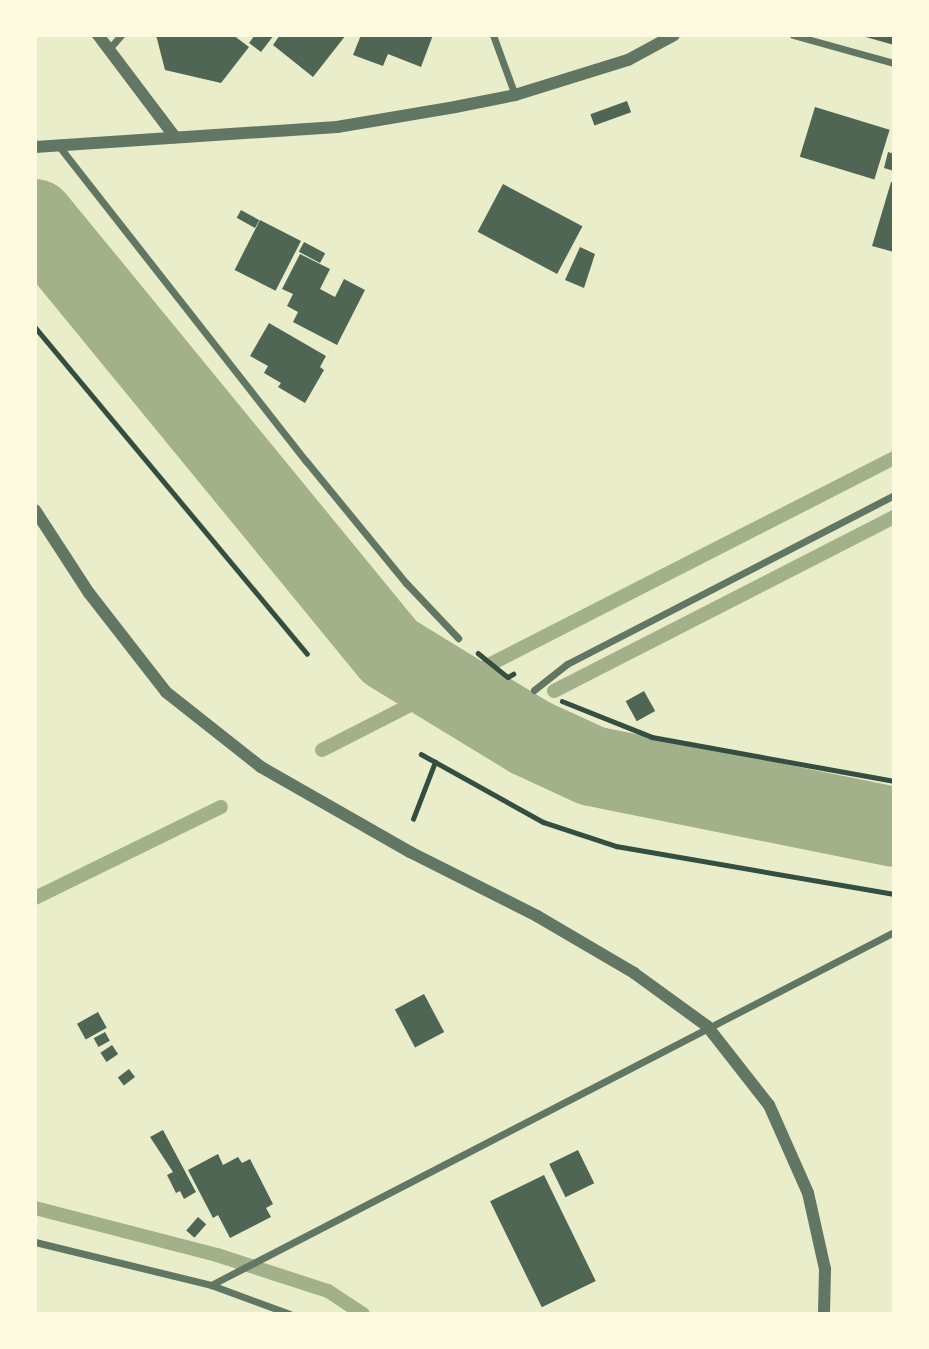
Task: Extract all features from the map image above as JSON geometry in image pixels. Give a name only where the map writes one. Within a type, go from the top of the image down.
[{"type":"street","points":[[98,35],[175,137]]},
{"type":"street","points":[[109,49],[121,35]]},
{"type":"street","points":[[493,35],[516,94]]},
{"type":"street","points":[[38,146],[337,127],[516,94],[628,60],[674,35]]},
{"type":"street","points":[[793,35],[894,63]]},
{"type":"street","points":[[58,145],[306,461],[406,583],[458,638]]},
{"type":"street","points":[[534,690],[567,664],[894,495]]},
{"type":"street","points":[[35,510],[89,593],[166,692],[261,767],[410,852],[537,916],[634,973],[707,1026],[769,1105],[808,1193],[825,1269],[824,1314]]},
{"type":"street","points":[[211,1285],[707,1026],[894,932]]},
{"type":"street","points":[[35,1242],[211,1285],[290,1314]]},
{"type":"path","points":[[35,327],[307,653]]},
{"type":"path","points":[[458,638],[508,677]]},
{"type":"path","points":[[534,690],[652,737],[894,780]]},
{"type":"path","points":[[421,754],[543,822],[616,846],[894,894]]},
{"type":"path","points":[[412,819],[435,762]]},
{"type":"building","points":[[156,35],[233,35],[249,47],[221,83],[165,70]]},
{"type":"building","points":[[255,35],[274,35],[261,52],[249,43]]},
{"type":"building","points":[[280,35],[346,35],[313,77],[273,45]]},
{"type":"building","points":[[361,35],[433,35],[421,67],[388,54],[383,66],[353,55]]},
{"type":"building","points":[[862,35],[894,35],[894,45],[862,36]]},
{"type":"building","points":[[627,101],[631,112],[594,126],[590,114]]},
{"type":"building","points":[[815,107],[890,130],[874,180],[800,157]]},
{"type":"building","points":[[888,152],[894,154],[894,171],[884,168]]},
{"type":"building","points":[[891,182],[894,183],[894,252],[872,246]]},
{"type":"building","points":[[503,184],[582,226],[557,274],[478,232]]},
{"type":"building","points":[[241,210],[259,220],[255,228],[237,218]]},
{"type":"building","points":[[260,220],[301,241],[276,291],[235,270]]},
{"type":"building","points":[[304,242],[325,253],[320,263],[299,252]]},
{"type":"building","points":[[580,247],[595,254],[584,288],[565,280]]},
{"type":"building","points":[[300,254],[330,269],[320,289],[335,297],[344,279],[365,290],[337,345],[293,322],[298,312],[287,306],[293,294],[282,289]]},
{"type":"building","points":[[269,323],[326,356],[320,367],[324,370],[305,403],[278,387],[281,383],[264,373],[268,366],[250,356]]},
{"type":"building","points":[[644,691],[655,711],[637,721],[626,701]]},
{"type":"building","points":[[424,994],[444,1032],[415,1047],[395,1009]]},
{"type":"building","points":[[98,1012],[107,1028],[86,1039],[77,1024]]},
{"type":"building","points":[[105,1032],[110,1041],[98,1047],[94,1038]]},
{"type":"building","points":[[112,1045],[118,1054],[107,1062],[100,1053]]},
{"type":"building","points":[[129,1069],[135,1077],[124,1085],[118,1077]]},
{"type":"building","points":[[163,1130],[196,1192],[184,1199],[180,1191],[176,1193],[167,1175],[173,1172],[150,1137]]},
{"type":"building","points":[[578,1150],[594,1183],[565,1197],[549,1164]]},
{"type":"building","points":[[218,1154],[223,1165],[238,1157],[242,1163],[250,1159],[273,1204],[266,1208],[271,1217],[230,1238],[218,1215],[213,1218],[188,1170]]},
{"type":"building","points":[[544,1175],[596,1281],[542,1307],[490,1201]]},
{"type":"building","points":[[198,1217],[206,1224],[194,1238],[186,1231]]},
{"type":"waterway","points":[[35,219],[390,652],[529,737],[592,766],[894,827]]},
{"type":"waterway","points":[[322,750],[894,458]]},
{"type":"waterway","points":[[554,691],[894,517]]},
{"type":"waterway","points":[[521,732],[538,711]]},
{"type":"waterway","points":[[35,898],[221,807]]},
{"type":"waterway","points":[[35,1208],[217,1255],[328,1291],[363,1314]]}]
